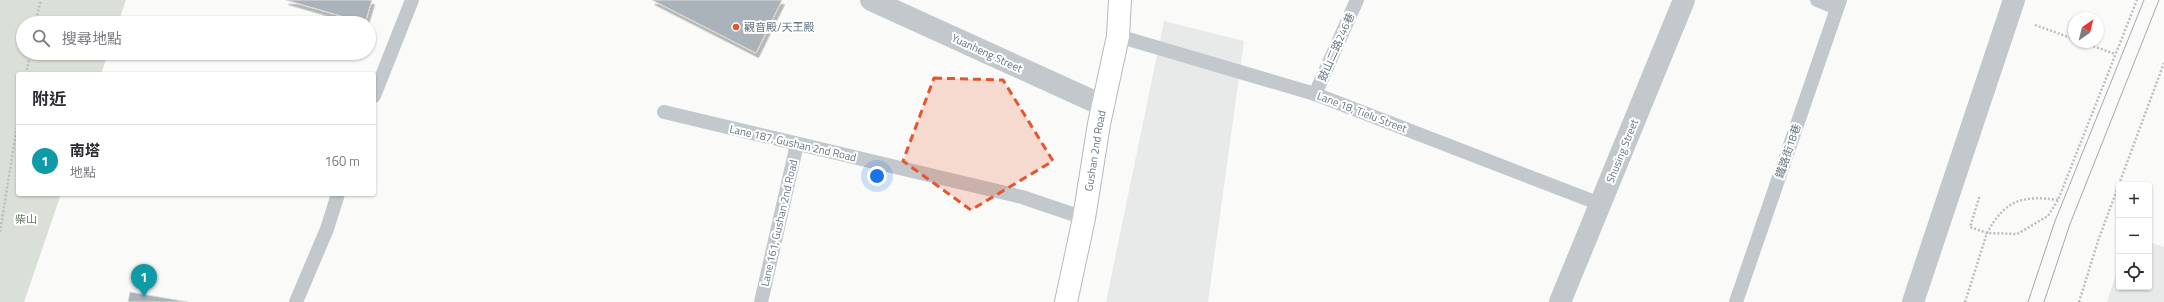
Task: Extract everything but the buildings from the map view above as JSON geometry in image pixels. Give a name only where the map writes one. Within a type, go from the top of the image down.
[{"type":"street","name":"Yuanheng Street","points":[[871,0],[1104,106]]},
{"type":"street","name":"Gushan 2nd Road","points":[[1066,302],[1084,218],[1118,36],[1120,0]]},
{"type":"street","name":"Shusing Street","points":[[1560,302],[1684,0]]},
{"type":"street","points":[[1913,302],[2014,0]]},
{"type":"lane","points":[[376,91],[412,0]]},
{"type":"lane","name":"鼓山二路246巷","points":[[1315,94],[1357,0]]},
{"type":"lane","points":[[1817,0],[1838,4]]},
{"type":"lane","name":"鐵路街18巷","points":[[1736,302],[1838,4]]},
{"type":"lane","name":"Lane 18, Tielu Street","points":[[1118,36],[1315,94],[1600,204]]},
{"type":"lane","name":"Lane 187, Gushan 2nd Road","points":[[664,112],[1022,197],[1084,218]]},
{"type":"lane","name":"Lane 161, Gushan 2nd Road","points":[[761,302],[797,144]]},
{"type":"lane","points":[[296,302],[327,229],[337,196]]},
{"type":"path","points":[[38,16],[41,0]]},
{"type":"path","points":[[1982,190],[1970,227],[1987,234],[2017,234],[2048,216],[2058,200],[2137,0]]},
{"type":"path","points":[[2033,32],[2037,18]]},
{"type":"path","points":[[2035,25],[2068,37]]},
{"type":"path","points":[[2098,48],[2115,54]]},
{"type":"path","points":[[26,72],[29,60]]},
{"type":"path","points":[[2079,302],[2098,241],[2164,63]]},
{"type":"path","points":[[0,232],[16,132]]},
{"type":"path","points":[[1965,302],[1987,234],[1996,218],[2014,203],[2034,197],[2058,200]]},
{"type":"highlighted area","points":[[934,78],[1003,80],[1053,161],[971,210],[903,161]]},
{"type":"shaded area","points":[[1164,21],[1244,41],[1208,302],[1106,302]]},
{"type":"shaded area","points":[[2152,243],[2164,247],[2164,302],[2107,302],[2116,275],[2116,290],[2152,290]]},
{"type":"green space","name":"柴山","points":[[0,0],[126,0],[120,16],[16,16],[16,60],[106,60],[102,72],[16,72],[16,196],[60,196],[24,302],[0,302]]},
{"type":"tram line","points":[[2028,302],[2055,221],[2144,0]]},
{"type":"tram line","points":[[2044,302],[2070,224],[2159,0]]},
{"type":"place","name":"觀音殿/天王殿","points":[[736,27]]},
{"type":"place","name":"南塔","points":[[144,297]]}]
